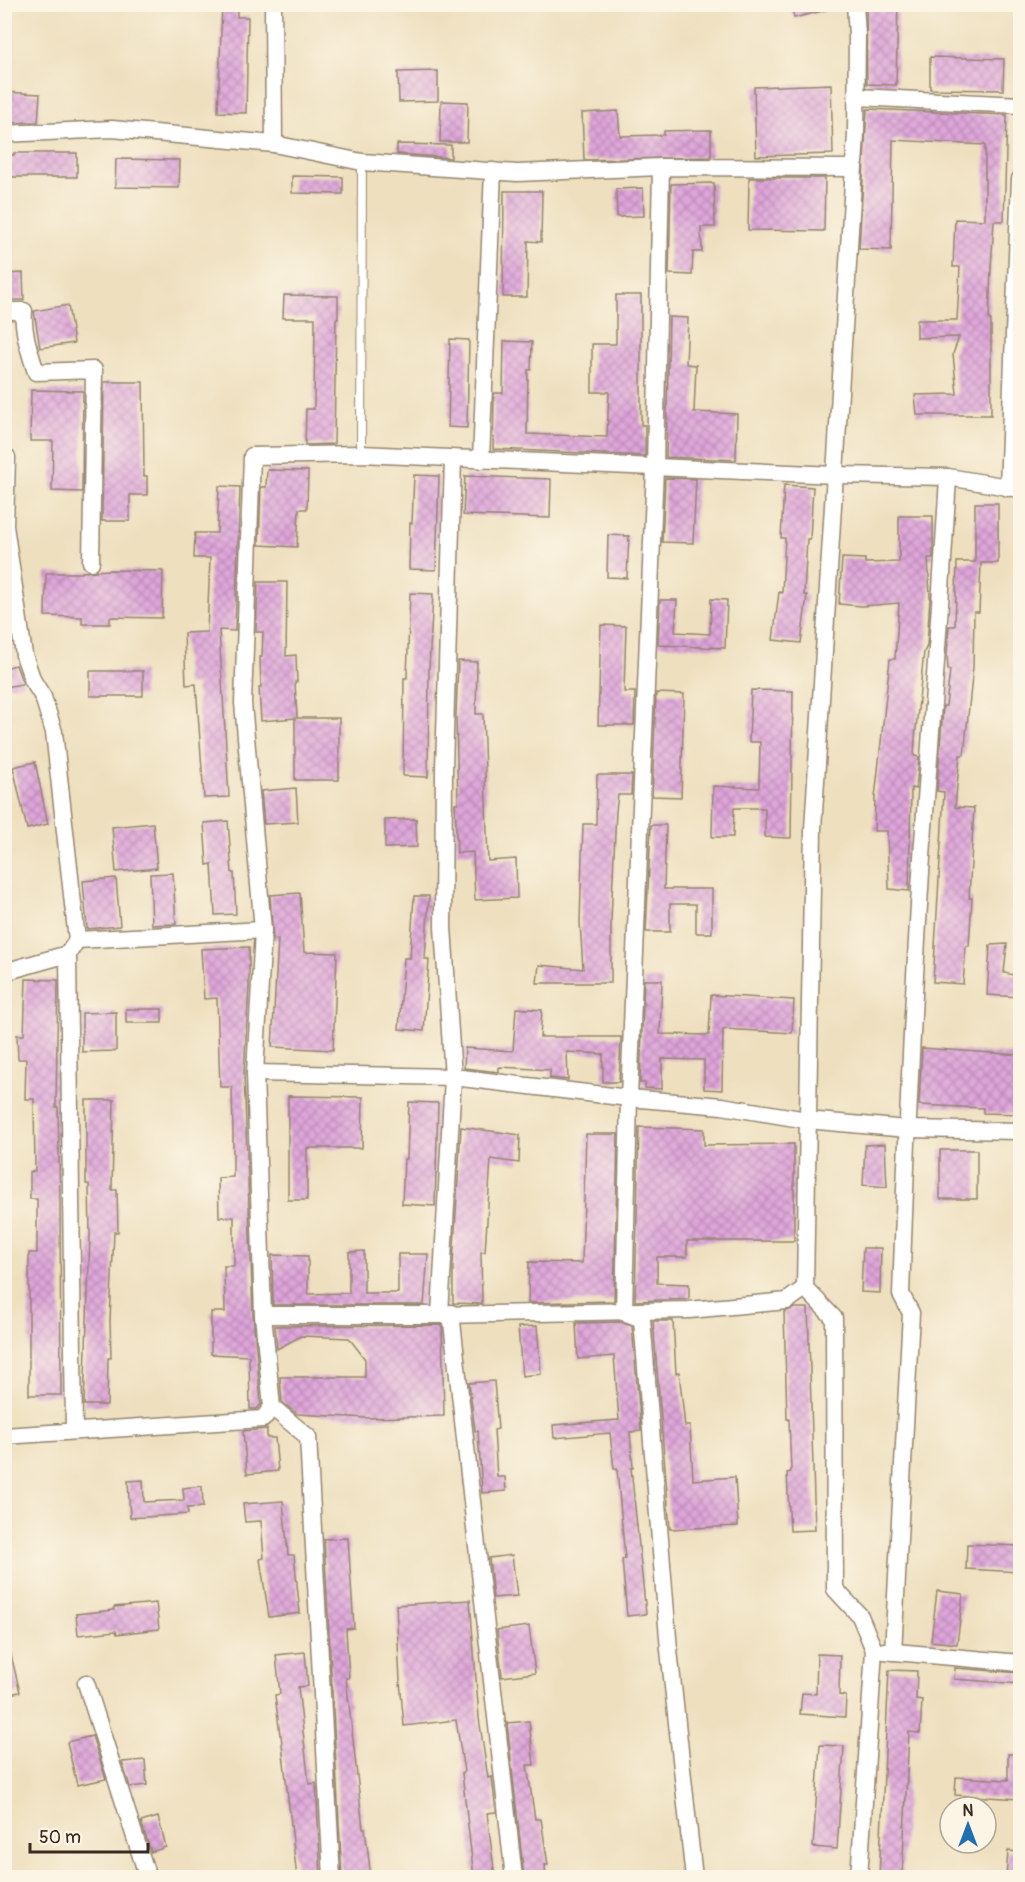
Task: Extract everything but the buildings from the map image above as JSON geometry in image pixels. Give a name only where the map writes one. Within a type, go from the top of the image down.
[{"type":"street","points":[[273,4],[274,144]]},
{"type":"street","points":[[855,4],[857,97],[854,168],[813,830],[805,1288],[834,1318],[835,1589],[860,1616],[874,1650],[859,1878]]},
{"type":"street","points":[[857,97],[1020,105]]},
{"type":"street","points":[[4,134],[112,129],[274,144],[362,162],[518,173],[661,167],[854,168]]},
{"type":"street","points":[[624,1312],[629,1098],[655,468],[661,167]]},
{"type":"street","points":[[481,460],[493,171]]},
{"type":"street","points":[[4,1436],[263,1419],[272,1407],[263,1314],[255,1073],[263,930],[243,703],[252,456],[361,454],[655,468],[948,477],[1014,488],[1020,179]]},
{"type":"street","points":[[4,311],[24,311],[23,319],[36,372],[94,370],[91,562]]},
{"type":"street","points":[[7,457],[5,526],[24,655],[33,681],[43,697],[54,732],[72,947],[74,1431]]},
{"type":"street","points":[[453,459],[444,769],[443,927],[453,1077],[445,1314],[514,1878]]},
{"type":"street","points":[[893,1652],[911,1313],[901,1294],[907,1129],[925,812],[940,634],[948,477]]},
{"type":"street","points":[[4,972],[72,947],[263,930]]},
{"type":"street","points":[[255,1073],[453,1077],[629,1098],[722,1106],[807,1120],[907,1129],[1020,1131]]},
{"type":"street","points":[[263,1314],[689,1310],[787,1301],[805,1288]]},
{"type":"street","points":[[624,1312],[642,1319],[669,1650],[694,1878]]},
{"type":"street","points":[[272,1407],[308,1437],[332,1878]]},
{"type":"street","points":[[874,1650],[1020,1663]]},
{"type":"street","points":[[86,1683],[147,1878]]},
{"type":"lane","points":[[361,454],[362,162]]}]
